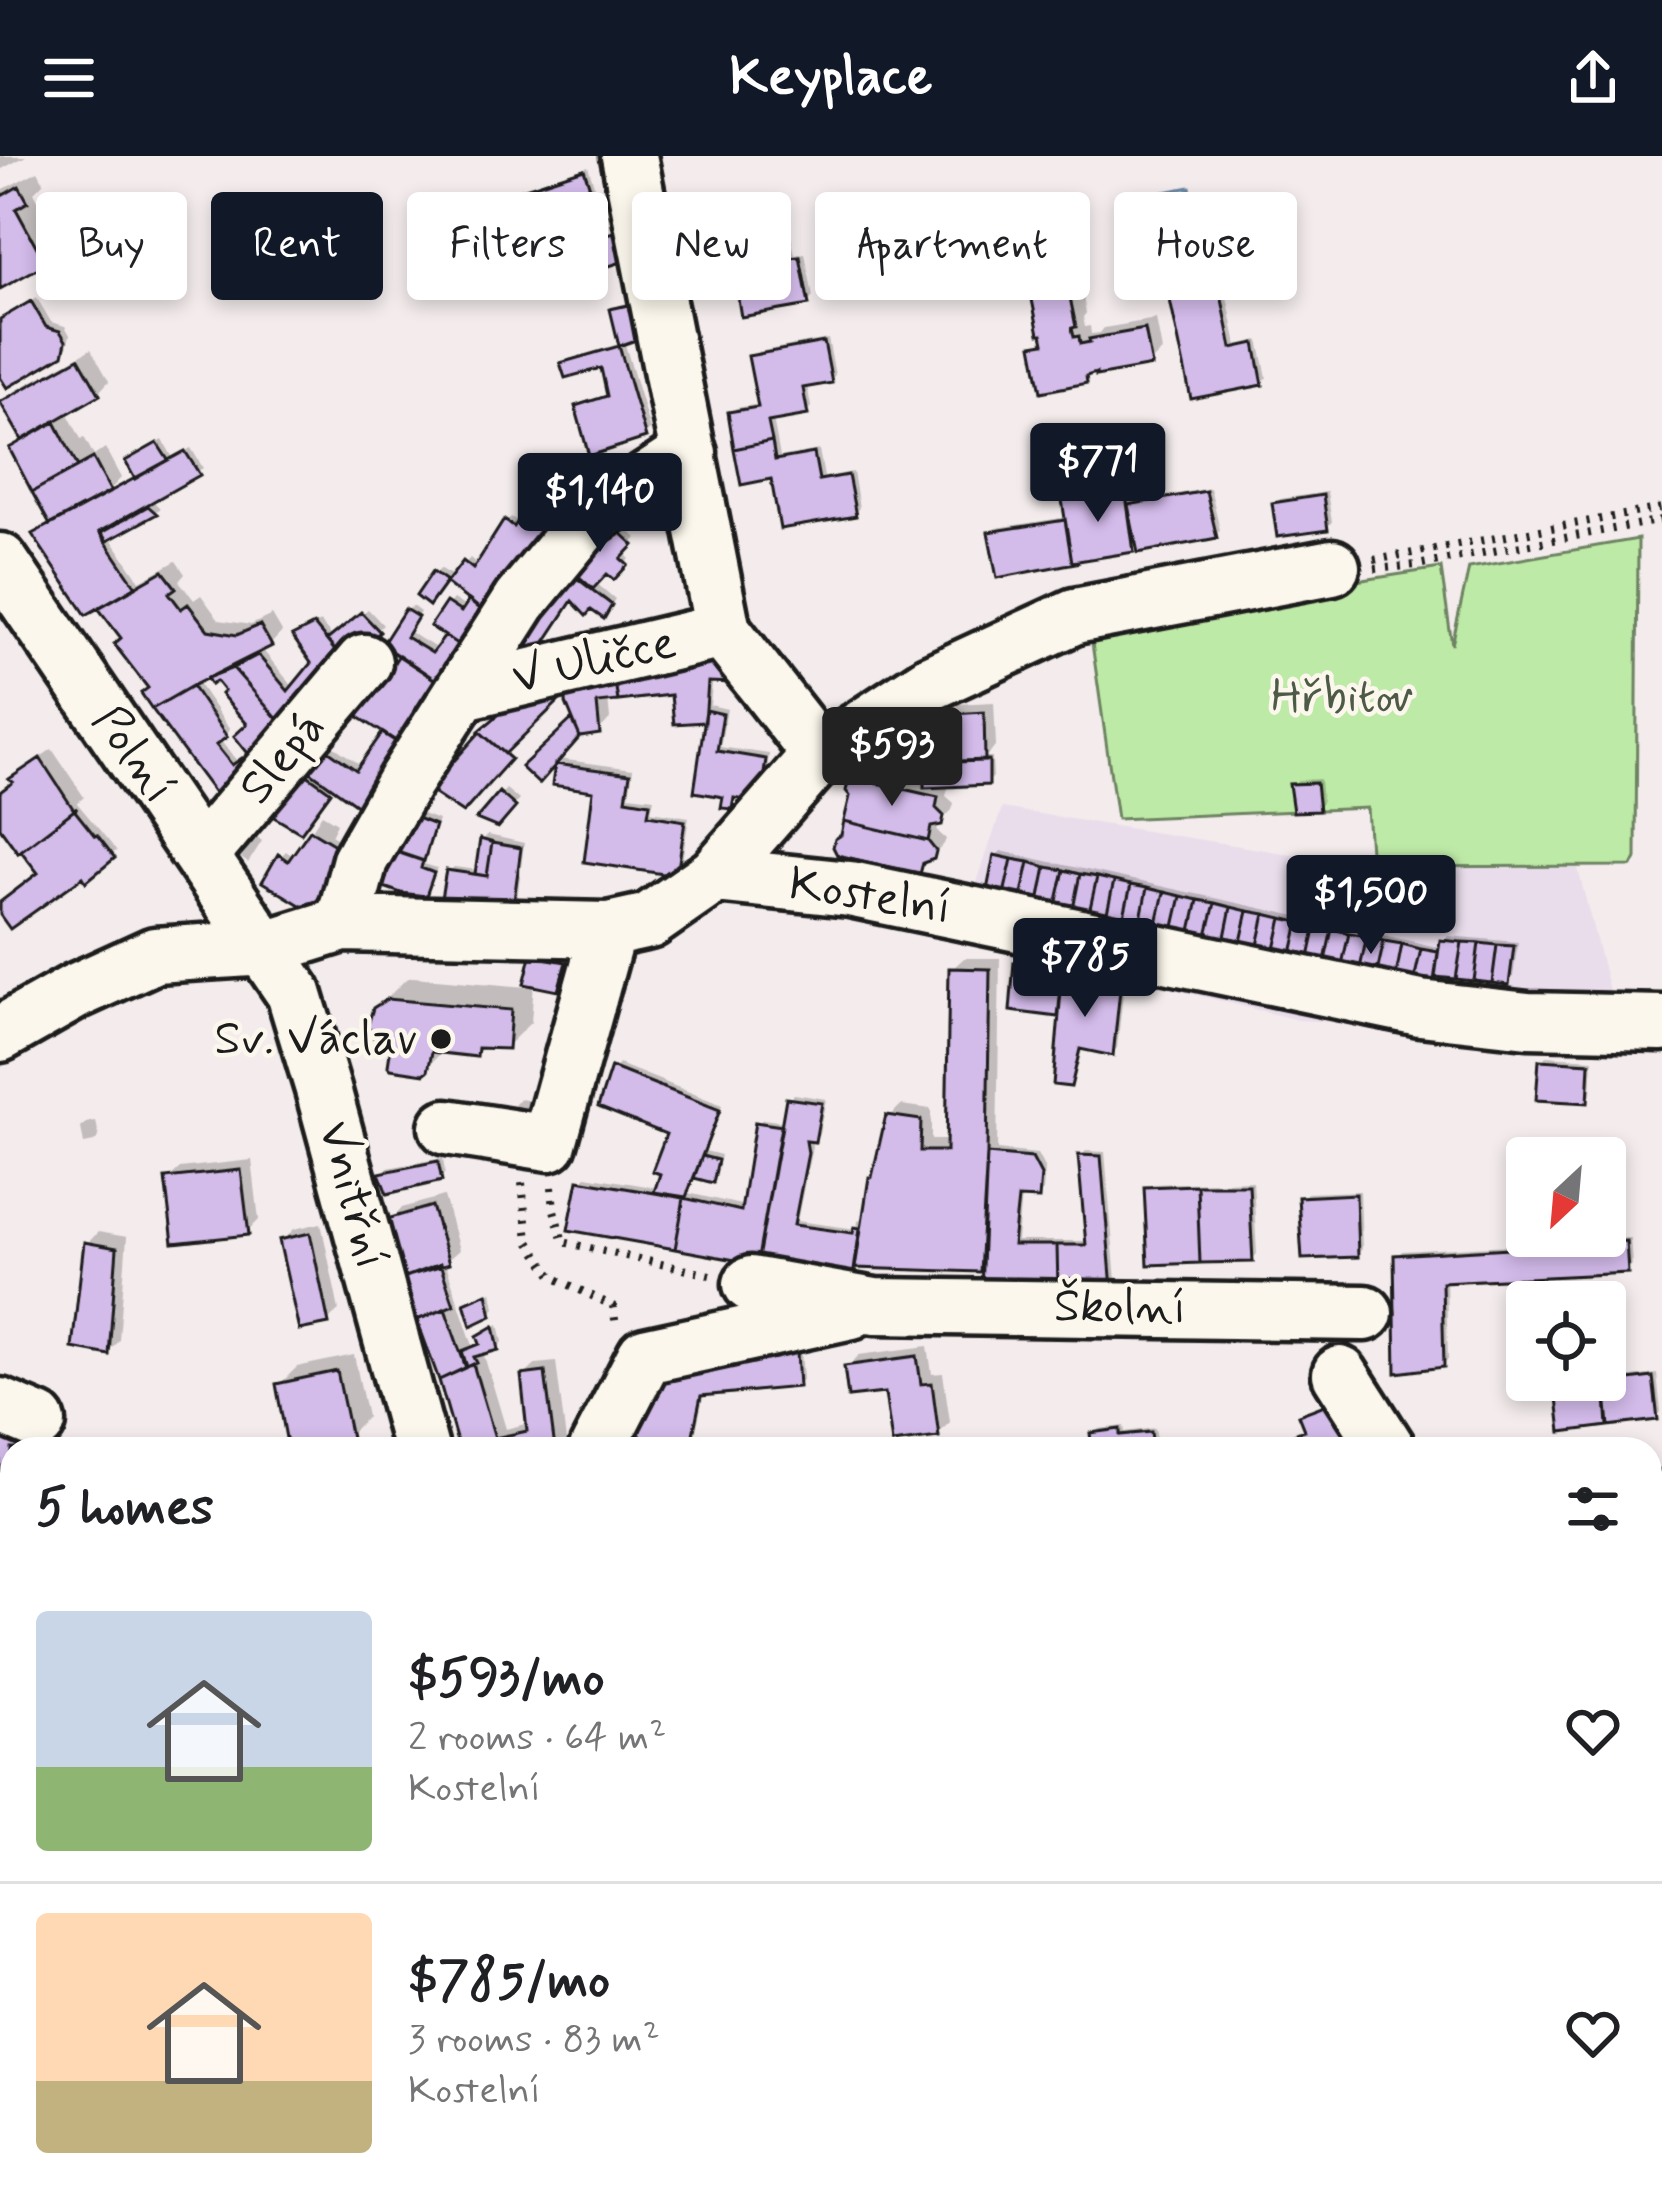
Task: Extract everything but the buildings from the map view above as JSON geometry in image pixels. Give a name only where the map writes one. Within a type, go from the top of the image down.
[{"type":"street","points":[[629,156],[723,631],[820,755]]},
{"type":"street","name":"V Uličce","points":[[343,924],[360,860],[520,602],[587,520],[689,453]]},
{"type":"street","name":"Polní","points":[[0,561],[266,948]]},
{"type":"street","name":"Kostelní","points":[[0,1034],[76,991],[155,955],[266,948],[343,924],[608,930],[649,921],[716,875],[820,755],[931,683],[1075,616],[1332,567]]},
{"type":"street","name":"V Uličce","points":[[464,692],[723,631]]},
{"type":"street","name":"Slepá","points":[[202,854],[364,662]]},
{"type":"street","name":"Kostelní","points":[[716,875],[850,889],[1420,1008],[1528,1020],[1662,1023]]},
{"type":"street","points":[[447,1127],[540,1142],[608,930]]},
{"type":"street","name":"Vnitřní","points":[[266,948],[294,993],[418,1437]]},
{"type":"street","name":"Školní","points":[[751,1284],[875,1306],[1365,1312]]},
{"type":"street","name":"Školní","points":[[603,1437],[645,1356],[875,1306]]},
{"type":"street","points":[[1340,1374],[1380,1437]]},
{"type":"path","points":[[1332,567],[1662,508]]},
{"type":"path","points":[[1332,567],[1417,565],[1662,520]]},
{"type":"path","points":[[540,1142],[563,1242],[751,1284]]},
{"type":"path","points":[[540,1142],[522,1187],[528,1240],[553,1277],[613,1306],[620,1360],[629,1384]]},
{"type":"shaded area","points":[[1002,808],[1371,867],[1577,865],[1621,1038],[1298,1020],[959,936]]},
{"type":"green space","name":"Hřbitov","points":[[1638,539],[1636,858],[1632,866],[1371,867],[1367,808],[1117,819],[1089,622],[1441,568],[1452,645],[1469,568]]},
{"type":"place","name":"Sv. Václav","points":[[441,1039]]}]
